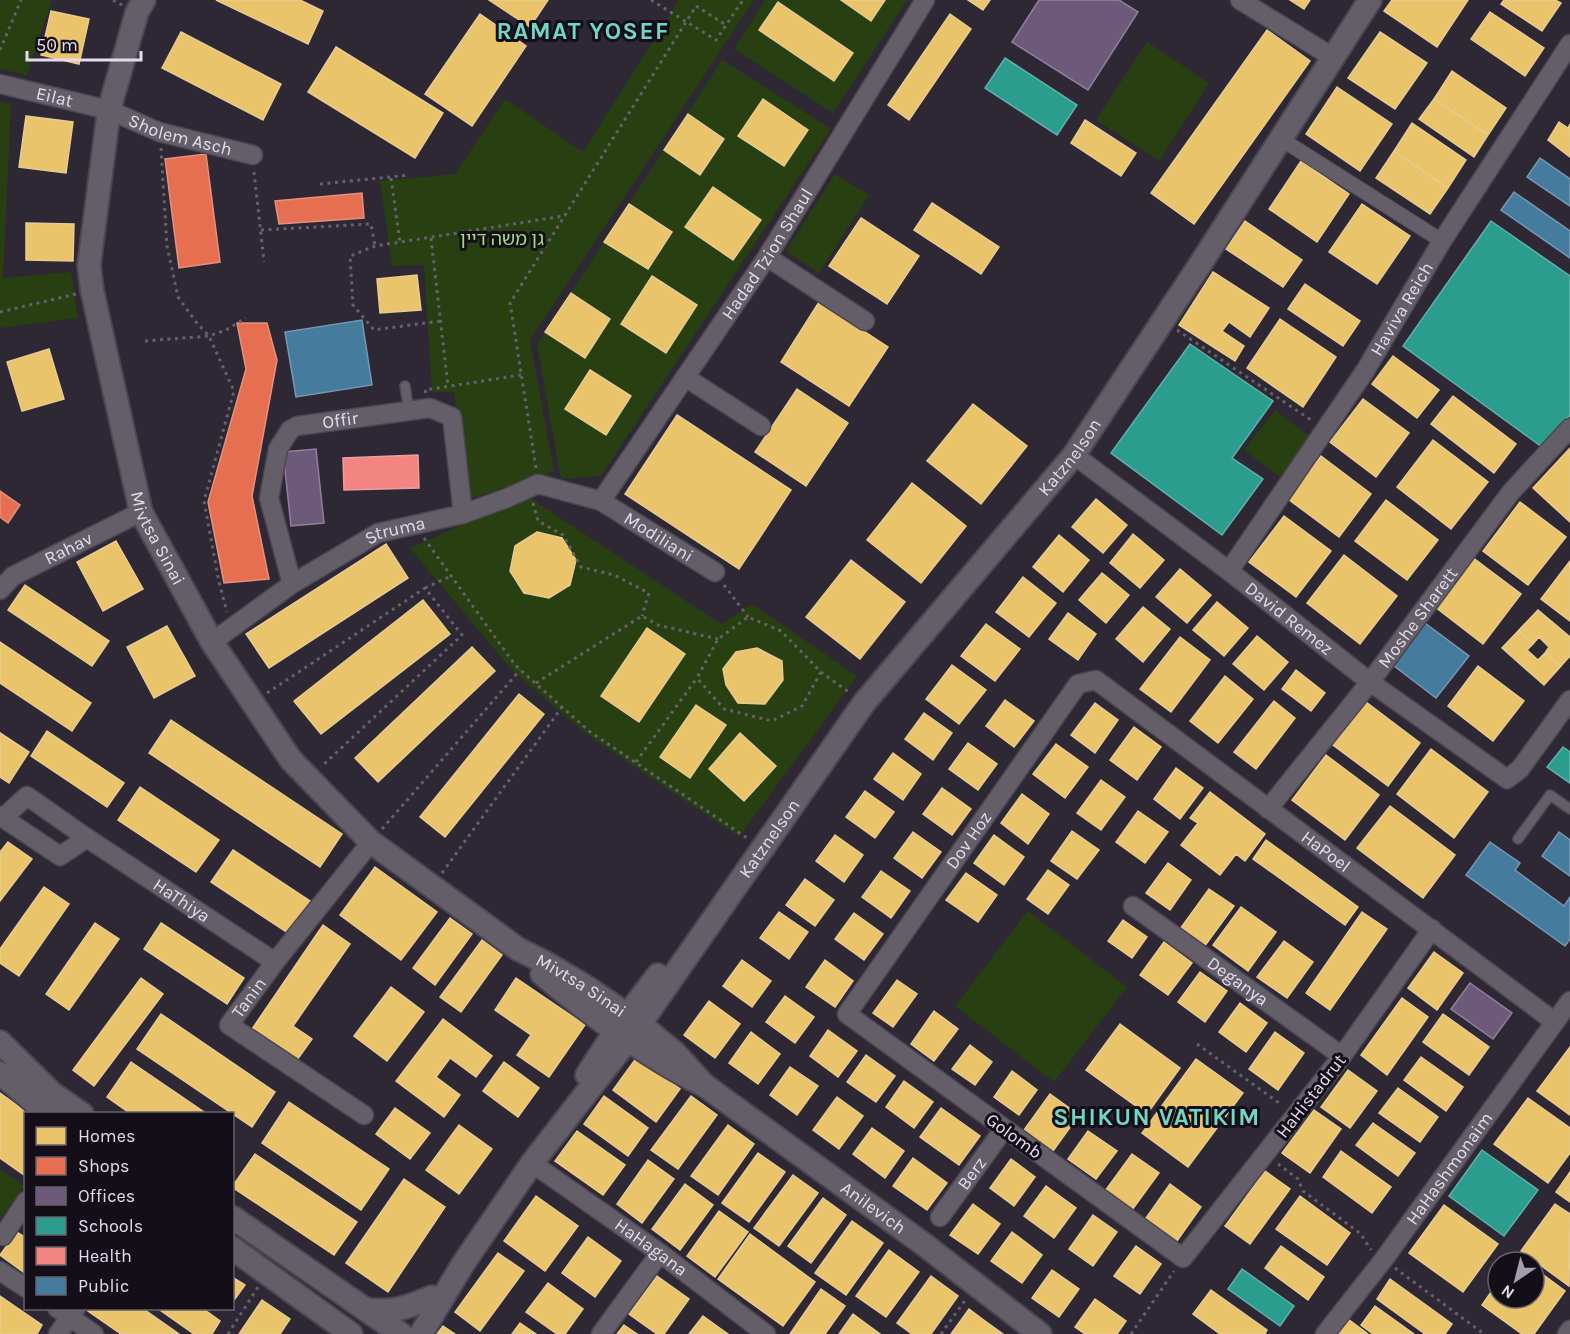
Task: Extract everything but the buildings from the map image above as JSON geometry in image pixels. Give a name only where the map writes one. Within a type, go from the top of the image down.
[{"type":"street","name":"Mivtsa Sinai","points":[[144,0],[137,12],[109,110],[89,265],[92,290],[141,512],[212,642],[291,760],[371,842],[518,949],[555,985],[628,1027]]},
{"type":"street","name":"Hadad Tzion Shaul","points":[[601,501],[767,257],[926,0]]},
{"type":"street","points":[[1240,0],[1334,58]]},
{"type":"street","name":"Katznelson","points":[[421,1334],[463,1264],[560,1125],[598,1056],[628,1027],[735,888],[864,703],[1074,455],[1370,0]]},
{"type":"street","name":"Haviva Reich","points":[[1229,572],[1365,371],[1442,241],[1570,44]]},
{"type":"street","name":"Eilat","points":[[0,84],[109,110]]},
{"type":"street","name":"Sholem Asch","points":[[109,110],[159,132],[253,155]]},
{"type":"street","points":[[1281,139],[1442,241]]},
{"type":"street","points":[[767,257],[865,321]]},
{"type":"street","points":[[685,377],[761,426]]},
{"type":"street","points":[[418,410],[440,411],[452,417],[463,514]]},
{"type":"street","name":"Offir","points":[[292,584],[269,498],[276,456],[284,437],[297,426],[418,410]]},
{"type":"street","name":"Moshe Sharett","points":[[1268,808],[1370,682],[1511,492],[1570,428]]},
{"type":"street","name":"David Remez","points":[[1074,455],[1370,682],[1507,779],[1520,769],[1570,700]]},
{"type":"street","points":[[533,486],[601,501]]},
{"type":"street","name":"Struma","points":[[212,642],[292,584],[378,532],[463,514],[533,486]]},
{"type":"street","name":"Modiliani","points":[[601,501],[715,572]]},
{"type":"street","name":"Rahav","points":[[0,590],[13,576],[141,512]]},
{"type":"street","name":"HaPoel","points":[[1096,680],[1555,1022]]},
{"type":"street","name":"Dov Hoz","points":[[847,1014],[1078,684],[1096,680]]},
{"type":"street","name":"HaThiya","points":[[87,838],[60,856],[1,817],[27,796],[275,962]]},
{"type":"street","name":"Tanin","points":[[364,1115],[230,1025],[275,962],[371,842]]},
{"type":"street","name":"Deganya","points":[[1133,906],[1342,1056]]},
{"type":"street","name":"HaHistadrut","points":[[1183,1258],[1342,1056],[1432,929]]},
{"type":"street","name":"HaHashmonaim","points":[[1325,1334],[1391,1265],[1570,1001]]},
{"type":"street","name":"Golomb","points":[[847,1014],[1183,1258]]},
{"type":"street","name":"Anilevich","points":[[628,1027],[676,1072],[704,1085],[922,1243],[1040,1334]]},
{"type":"street","points":[[0,1042],[53,1094],[80,1112]]},
{"type":"street","points":[[0,1073],[47,1112]]},
{"type":"street","name":"Berz","points":[[940,1217],[1004,1129]]},
{"type":"street","name":"HaHagana","points":[[532,1163],[660,1253],[766,1334]]},
{"type":"street","points":[[3,1236],[24,1204]]},
{"type":"street","points":[[234,1218],[401,1334]]},
{"type":"street","points":[[234,1249],[351,1334]]},
{"type":"street","points":[[601,1334],[660,1253]]},
{"type":"street","name":"Katznelson","points":[[401,1334],[463,1264]]},
{"type":"street","points":[[0,1272],[24,1287]]},
{"type":"street","points":[[365,1309],[395,1310],[432,1297]]},
{"type":"street","points":[[58,1334],[68,1311],[94,1334]]},
{"type":"street","points":[[1567,1334],[1570,1330]]},
{"type":"lane","points":[[405,386],[418,410]]},
{"type":"lane","points":[[1518,839],[1551,795],[1570,809]]},
{"type":"path","points":[[0,50],[21,0]]},
{"type":"path","points":[[651,0],[716,40],[742,0]]},
{"type":"path","points":[[536,684],[642,616],[649,593],[614,575],[581,567],[563,535],[538,521],[510,303],[696,6],[726,25]]},
{"type":"path","points":[[159,132],[167,246],[178,297],[209,336],[234,391],[204,501],[219,582],[231,629]]},
{"type":"path","points":[[253,155],[264,262]]},
{"type":"path","points":[[320,184],[409,175]]},
{"type":"path","points":[[391,178],[400,243]]},
{"type":"path","points":[[440,321],[375,330],[353,305],[350,256],[375,246],[564,216]]},
{"type":"path","points":[[261,230],[371,224],[375,246]]},
{"type":"path","points":[[431,238],[448,386]]},
{"type":"path","points":[[0,312],[92,290]]},
{"type":"path","points":[[145,341],[209,336],[226,330],[246,318]]},
{"type":"path","points":[[1163,321],[1325,429]]},
{"type":"path","points":[[418,410],[425,390],[521,375]]},
{"type":"path","points":[[414,524],[520,670],[589,731],[764,849]]},
{"type":"path","points":[[715,572],[748,617],[781,631],[821,672],[864,703]]},
{"type":"path","points":[[253,702],[425,588],[451,576]]},
{"type":"path","points":[[309,779],[462,634],[425,588]]},
{"type":"path","points":[[642,616],[658,625],[718,639]]},
{"type":"path","points":[[636,762],[697,678],[718,639],[748,617]]},
{"type":"path","points":[[371,842],[520,670]]},
{"type":"path","points":[[697,678],[724,709],[772,721],[802,706],[821,672]]},
{"type":"path","points":[[432,886],[562,707]]},
{"type":"path","points":[[1197,1044],[1296,1115]]},
{"type":"path","points":[[1264,1154],[1298,1179],[1303,1191],[1361,1234],[1369,1249],[1484,1334]]},
{"type":"path","points":[[1131,1334],[1183,1258]]},
{"type":"path","points":[[228,1334],[268,1273]]},
{"type":"path","points":[[940,1334],[963,1304]]},
{"type":"green space","points":[[0,0],[52,0],[27,75],[0,69]]},
{"type":"green space","name":"גן משה דיין","points":[[679,0],[754,0],[530,340],[554,471],[467,500],[454,392],[432,392],[424,265],[392,266],[380,181],[455,174],[505,99],[583,152]]},
{"type":"green space","points":[[765,0],[907,0],[833,113],[734,49]]},
{"type":"green space","points":[[1147,42],[1209,83],[1159,161],[1096,120]]},
{"type":"green space","points":[[722,60],[831,129],[601,476],[561,479],[537,345]]},
{"type":"green space","points":[[0,102],[11,104],[3,278],[71,272],[78,318],[0,328]]},
{"type":"green space","points":[[835,174],[869,195],[819,273],[786,251]]},
{"type":"green space","points":[[1275,410],[1310,437],[1280,477],[1244,450]]},
{"type":"green space","points":[[527,496],[721,624],[752,604],[857,676],[739,837],[585,733],[510,668],[410,548]]},
{"type":"green space","points":[[1028,911],[1127,987],[1054,1082],[955,1006]]},
{"type":"green space","points":[[0,1169],[24,1186],[0,1220]]},
{"type":"district","name":"RAMAT YOSEF","points":[[583,31]]},
{"type":"district","name":"SHIKUN VATIKIM","points":[[1157,1117]]}]
